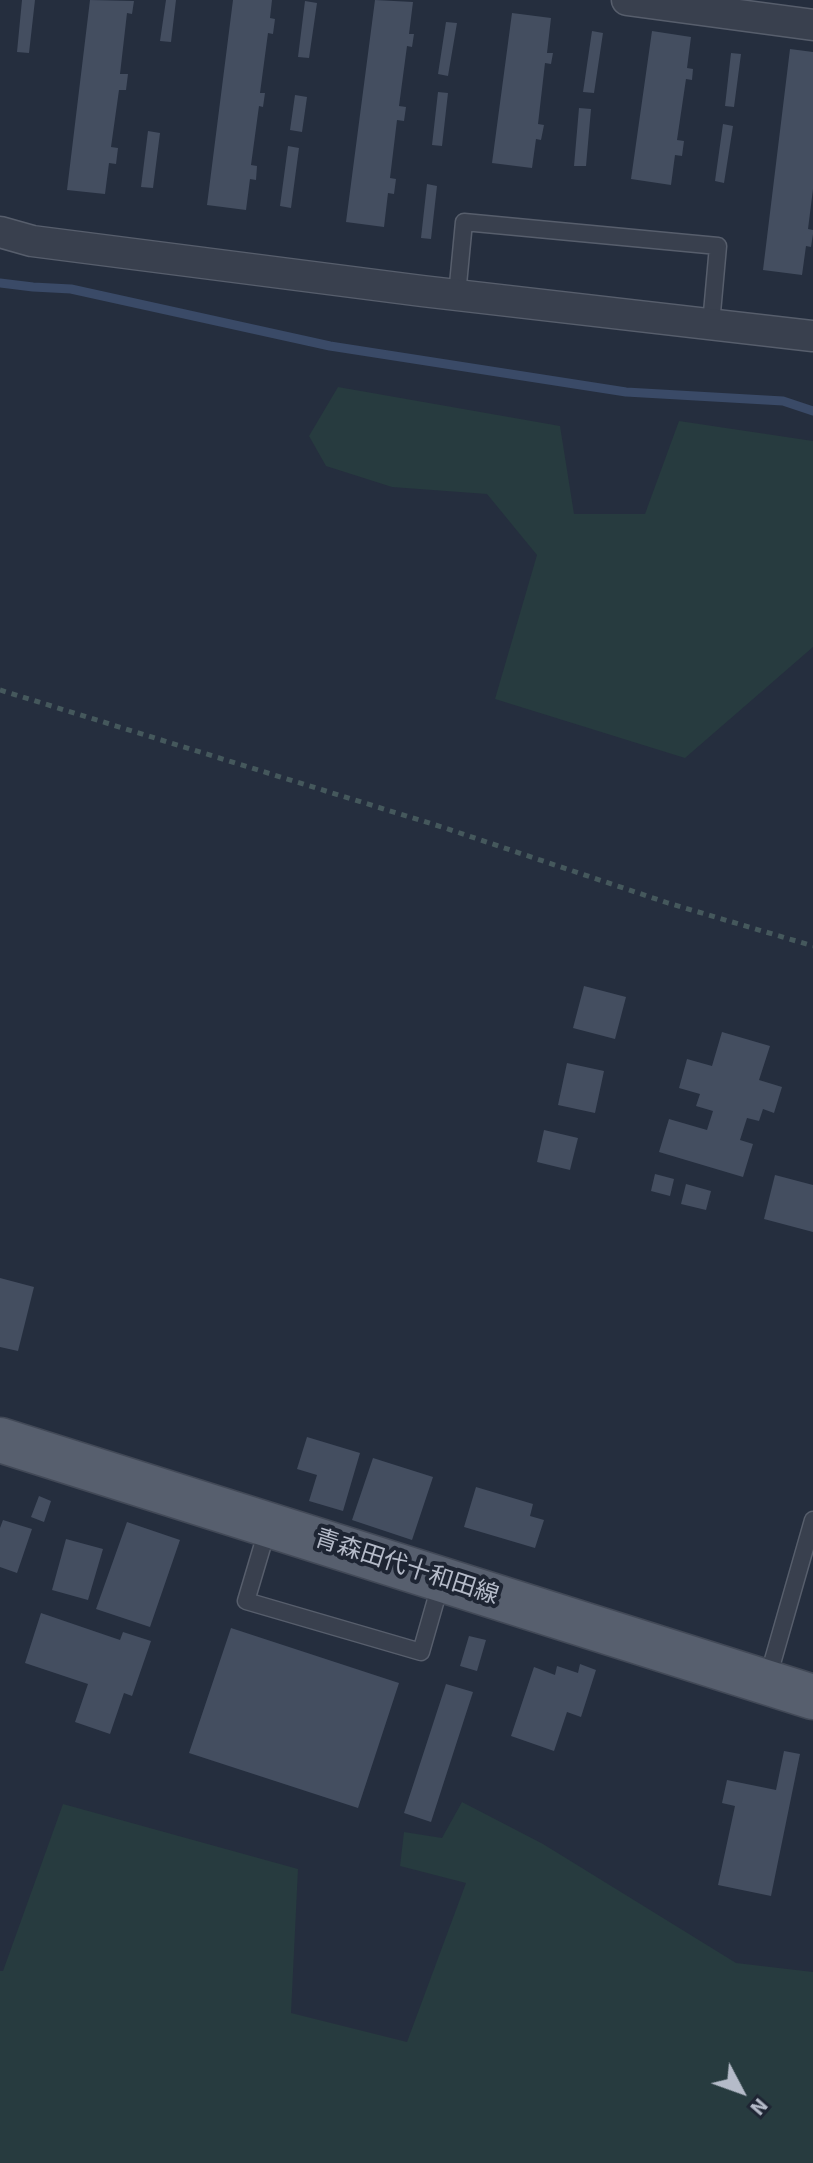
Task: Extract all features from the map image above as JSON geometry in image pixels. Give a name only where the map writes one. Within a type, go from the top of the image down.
[{"type":"main road","name":"青森田代十和田線","points":[[0,1440],[813,1697]]},
{"type":"street","points":[[627,0],[813,25]]},
{"type":"street","points":[[0,232],[32,241],[813,336]]},
{"type":"lane","points":[[457,295],[464,222],[718,246],[711,324]]},
{"type":"lane","points":[[766,1682],[813,1520]]},
{"type":"lane","points":[[269,1525],[246,1601],[421,1652],[442,1580]]},
{"type":"path","points":[[0,690],[442,827],[668,903],[813,946]]},
{"type":"green space","points":[[338,387],[560,426],[574,514],[645,514],[679,421],[813,441],[813,647],[685,758],[495,699],[537,555],[487,494],[392,487],[326,466],[309,436]]},
{"type":"green space","points":[[462,1802],[543,1844],[736,1963],[813,1972],[813,2163],[0,2163],[0,1971],[3,1971],[63,1804],[298,1869],[291,2013],[407,2042],[466,1883],[400,1866],[404,1832],[442,1838]]},
{"type":"building","points":[[22,0],[35,0],[29,53],[17,52]]},
{"type":"building","points":[[90,0],[134,1],[132,14],[127,13],[120,74],[128,74],[126,90],[119,90],[111,147],[118,148],[116,164],[109,163],[105,194],[67,190]]},
{"type":"building","points":[[166,0],[176,0],[171,42],[160,41]]},
{"type":"building","points":[[233,0],[272,0],[270,18],[275,19],[273,34],[268,33],[260,93],[265,93],[263,107],[259,106],[251,165],[257,166],[256,180],[250,179],[246,210],[207,205]]},
{"type":"building","points":[[375,0],[413,2],[409,34],[414,34],[412,47],[407,46],[399,106],[406,107],[404,121],[397,120],[390,178],[396,179],[394,194],[388,193],[384,227],[346,222]]},
{"type":"building","points":[[305,1],[317,3],[309,58],[298,57]]},
{"type":"building","points":[[512,13],[551,18],[547,53],[553,53],[551,64],[545,63],[538,124],[544,125],[541,140],[536,139],[532,168],[492,163]]},
{"type":"building","points":[[446,22],[457,23],[448,76],[438,74]]},
{"type":"building","points":[[592,31],[603,33],[594,93],[583,92]]},
{"type":"building","points":[[652,31],[691,37],[687,68],[693,69],[692,80],[686,79],[677,140],[684,141],[682,156],[675,155],[671,185],[631,179]]},
{"type":"building","points":[[790,49],[813,52],[813,189],[808,229],[813,230],[813,234],[811,247],[806,246],[802,275],[763,270]]},
{"type":"building","points":[[731,53],[741,54],[734,107],[725,106]]},
{"type":"building","points":[[438,92],[448,93],[442,146],[432,145]]},
{"type":"building","points":[[295,95],[307,97],[302,132],[290,130]]},
{"type":"building","points":[[579,108],[591,109],[586,166],[574,166]]},
{"type":"building","points":[[723,124],[733,126],[724,183],[715,181]]},
{"type":"building","points":[[148,131],[160,133],[153,188],[141,187]]},
{"type":"building","points":[[288,146],[299,148],[291,208],[280,206]]},
{"type":"building","points":[[427,184],[437,186],[431,239],[421,238]]},
{"type":"building","points":[[584,986],[626,997],[615,1039],[573,1028]]},
{"type":"building","points":[[722,1032],[770,1046],[759,1080],[782,1087],[774,1113],[763,1109],[759,1121],[747,1118],[740,1140],[753,1144],[743,1177],[659,1152],[669,1119],[707,1130],[713,1111],[696,1106],[700,1094],[679,1088],[687,1059],[712,1066]]},
{"type":"building","points":[[567,1063],[604,1071],[595,1113],[558,1105]]},
{"type":"building","points":[[544,1130],[578,1138],[570,1170],[537,1162]]},
{"type":"building","points":[[655,1174],[674,1179],[670,1196],[651,1191]]},
{"type":"building","points":[[775,1175],[813,1185],[813,1232],[764,1219]]},
{"type":"building","points":[[686,1184],[711,1191],[706,1210],[681,1204]]},
{"type":"building","points":[[0,1278],[34,1287],[18,1351],[0,1347]]},
{"type":"building","points":[[307,1437],[360,1453],[343,1511],[309,1501],[317,1475],[297,1469]]},
{"type":"building","points":[[373,1458],[433,1477],[412,1540],[352,1520]]},
{"type":"building","points":[[476,1487],[533,1504],[530,1516],[544,1520],[535,1548],[464,1527]]},
{"type":"building","points":[[39,1496],[51,1501],[44,1522],[31,1517]]},
{"type":"building","points":[[3,1520],[32,1529],[17,1573],[0,1567],[0,1528]]},
{"type":"building","points":[[127,1522],[180,1540],[150,1627],[96,1609]]},
{"type":"building","points":[[66,1539],[103,1549],[88,1600],[52,1590]]},
{"type":"building","points":[[41,1613],[120,1640],[123,1632],[151,1641],[132,1696],[124,1693],[110,1734],[75,1722],[88,1684],[25,1663]]},
{"type":"building","points":[[231,1628],[399,1683],[358,1808],[189,1753]]},
{"type":"building","points":[[469,1636],[486,1640],[477,1671],[460,1666]]},
{"type":"building","points":[[580,1664],[596,1670],[581,1717],[567,1712],[554,1751],[511,1736],[534,1667],[555,1675],[557,1666],[578,1673]]},
{"type":"building","points":[[446,1684],[473,1692],[431,1822],[404,1813]]},
{"type":"building","points":[[784,1751],[800,1754],[771,1896],[718,1885],[735,1806],[722,1803],[727,1780],[776,1790]]},
{"type":"waterway","points":[[0,283],[71,289],[330,346],[626,392],[783,401],[813,411]]}]
